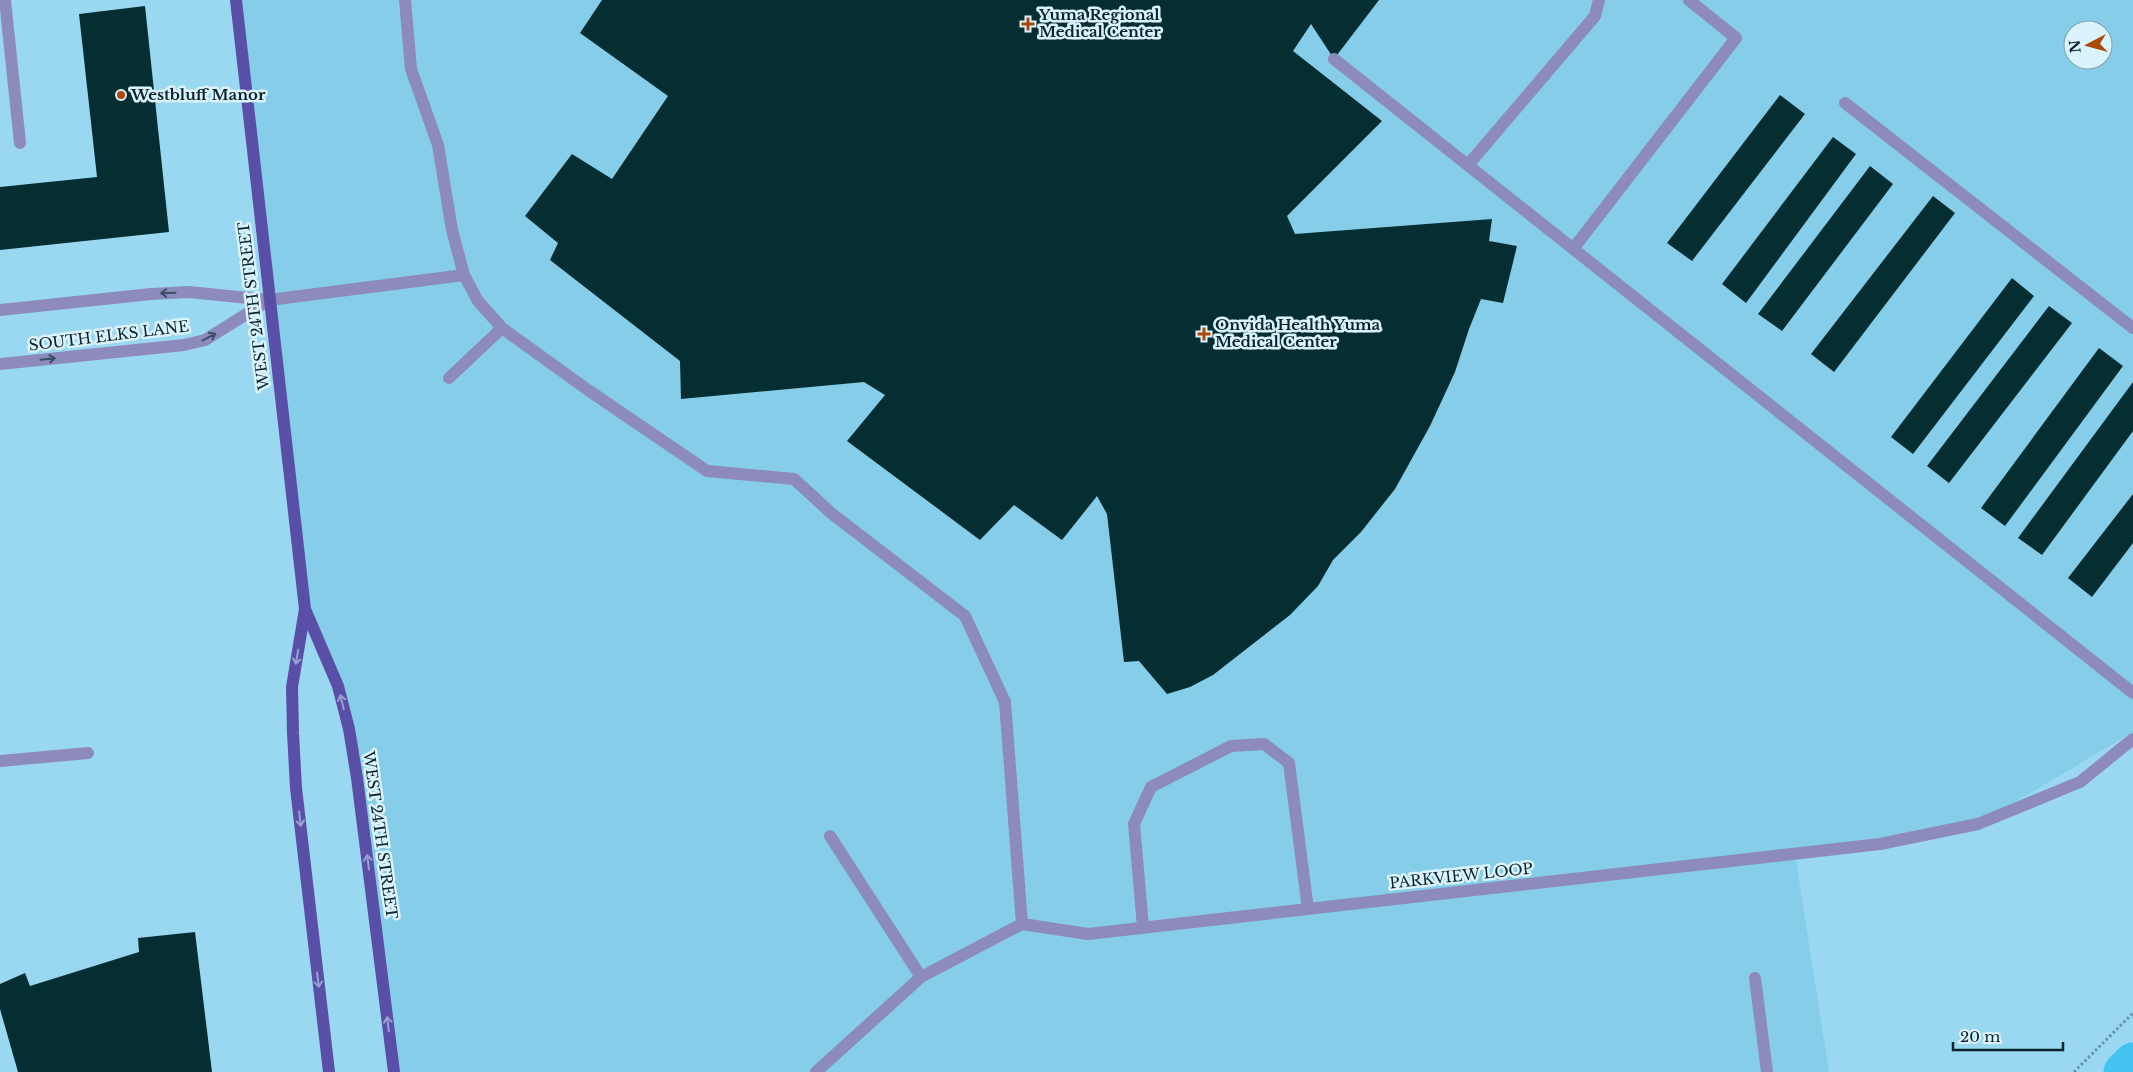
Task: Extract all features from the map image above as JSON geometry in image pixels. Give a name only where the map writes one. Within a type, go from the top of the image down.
[{"type":"main road","name":"WEST 24TH STREET","points":[[236,0],[305,609],[292,687],[293,733],[296,788],[329,1072]]},
{"type":"main road","name":"WEST 24TH STREET","points":[[305,609],[338,686],[349,729],[357,778],[394,1072]]},
{"type":"street","points":[[5,0],[20,143]]},
{"type":"street","points":[[405,0],[411,68],[438,146],[452,230],[464,275],[478,301],[502,328],[588,390],[707,471],[794,479],[831,513],[965,616],[1005,702],[1022,924],[921,977],[816,1072]]},
{"type":"street","points":[[1468,165],[1596,16],[1599,0]]},
{"type":"street","points":[[1573,249],[1736,38],[1689,0]]},
{"type":"street","points":[[1334,59],[2133,693]]},
{"type":"street","points":[[1845,103],[2133,328]]},
{"type":"street","points":[[0,310],[151,294],[179,293],[269,300],[464,275]]},
{"type":"street","name":"SOUTH ELKS LANE","points":[[0,364],[184,345],[205,340],[269,300]]},
{"type":"street","points":[[449,378],[502,328]]},
{"type":"street","name":"PARKVIEW LOOP","points":[[1022,924],[1088,934],[1880,844],[1978,824],[2080,782],[2133,739]]},
{"type":"street","points":[[1143,927],[1134,824],[1151,787],[1231,746],[1264,744],[1289,763],[1308,909]]},
{"type":"street","points":[[0,761],[88,753]]},
{"type":"street","points":[[830,836],[921,977]]},
{"type":"street","points":[[1755,978],[1767,1072]]},
{"type":"path","points":[[2074,1072],[2133,1013]]},
{"type":"shaded area","name":"Onvida Health Yuma Medical Center","points":[[237,0],[2133,0],[2133,732],[1978,824],[1795,854],[1829,1072],[389,1072],[349,729],[305,609]]},
{"type":"building","points":[[602,0],[1379,0],[1334,59],[1311,24],[1293,51],[1382,121],[1287,216],[1295,234],[1492,219],[1489,241],[1517,246],[1503,303],[1481,299],[1455,372],[1430,426],[1395,489],[1361,532],[1333,560],[1318,586],[1290,615],[1213,675],[1190,687],[1167,694],[1139,661],[1124,662],[1107,514],[1097,496],[1062,540],[1014,505],[980,540],[847,441],[885,395],[864,382],[681,399],[680,361],[550,260],[558,243],[525,216],[572,154],[612,179],[668,96],[580,33]]},
{"type":"building","name":"Westbluff Manor","points":[[145,6],[169,232],[0,250],[0,187],[97,177],[79,14]]},
{"type":"building","points":[[1780,95],[1805,114],[1692,261],[1667,243]]},
{"type":"building","points":[[1833,137],[1856,154],[1746,303],[1722,284]]},
{"type":"building","points":[[1870,166],[1893,184],[1782,331],[1758,314]]},
{"type":"building","points":[[1933,196],[1955,213],[1834,372],[1811,354]]},
{"type":"building","points":[[2012,278],[2034,296],[1913,454],[1891,437]]},
{"type":"building","points":[[2049,306],[2072,323],[1949,483],[1927,466]]},
{"type":"building","points":[[2099,348],[2123,366],[2005,526],[1981,508]]},
{"type":"building","points":[[2133,382],[2133,431],[2042,555],[2018,538]]},
{"type":"building","points":[[2133,494],[2133,543],[2092,597],[2068,578]]},
{"type":"building","points":[[195,932],[212,1072],[18,1072],[0,1009],[0,984],[25,973],[30,986],[139,952],[138,938]]},
{"type":"waterway","points":[[2123,1072],[2133,1062]]},
{"type":"place","name":"Yuma Regional Medical Center","points":[[1028,24]]},
{"type":"place","name":"Westbluff Manor","points":[[121,95]]},
{"type":"place","name":"Onvida Health Yuma Medical Center","points":[[1204,334]]}]
